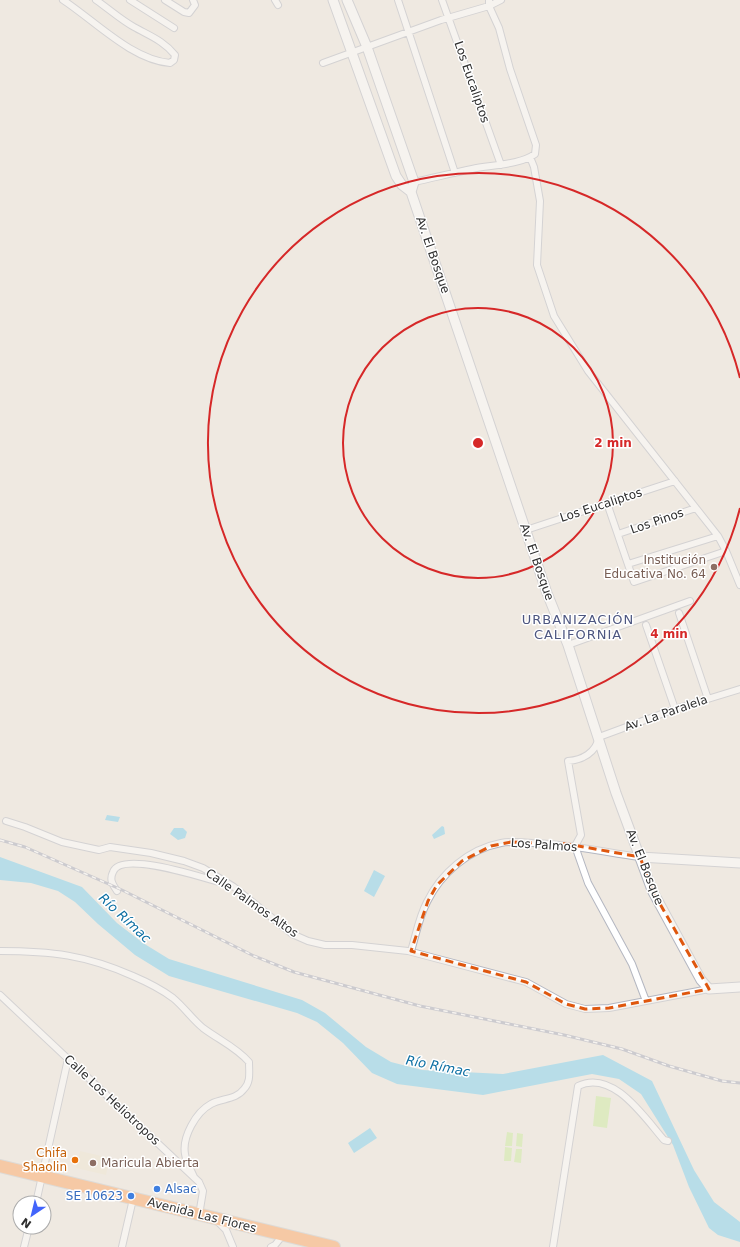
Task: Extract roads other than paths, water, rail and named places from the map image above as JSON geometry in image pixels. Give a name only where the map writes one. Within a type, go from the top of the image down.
[{"type":"highway","name":"Avenida Las Flores","points":[[0,1167],[334,1247]]},
{"type":"street","points":[[64,0],[85,14],[122,43],[137,52],[161,62],[170,63],[174,60],[175,55],[157,38],[134,27],[96,0]]},
{"type":"street","points":[[130,0],[174,28]]},
{"type":"street","points":[[165,0],[184,12],[189,13],[195,5],[192,0]]},
{"type":"street","name":"Av. El Bosque","points":[[333,0],[353,52],[396,176],[402,185],[411,192],[547,593],[568,645],[616,793],[652,890],[701,980],[709,989]]},
{"type":"street","points":[[347,0],[367,47],[414,182],[411,192]]},
{"type":"street","points":[[398,0],[455,173]]},
{"type":"street","name":"Los Eucaliptos","points":[[442,0],[450,17],[501,164]]},
{"type":"street","points":[[323,63],[489,3],[502,0]]},
{"type":"street","points":[[414,182],[501,164],[530,157],[535,154],[536,145],[510,69],[499,28],[489,3]]},
{"type":"street","points":[[530,157],[534,167],[540,201],[537,265],[554,316],[588,371],[718,536],[740,585]]},
{"type":"street","name":"Los Eucaliptos","points":[[526,530],[675,481]]},
{"type":"street","points":[[607,503],[634,582],[726,551]]},
{"type":"street","name":"Los Pinos","points":[[618,534],[696,508]]},
{"type":"street","points":[[628,564],[718,536]]},
{"type":"street","points":[[568,645],[690,601]]},
{"type":"street","points":[[679,613],[708,699]]},
{"type":"street","points":[[646,625],[675,709]]},
{"type":"street","name":"Av. La Paralela","points":[[598,740],[675,709],[740,689]]},
{"type":"street","points":[[598,740],[590,752],[579,760],[568,761],[581,835],[575,846],[588,883],[632,964],[646,1001]]},
{"type":"street","name":"Calle Palmos Altos","points":[[6,821],[25,826],[62,842],[99,850],[110,847],[123,849],[184,861],[203,868],[234,887],[292,934],[308,941],[326,945],[352,945],[411,951],[526,982],[566,1004],[585,1009],[609,1008],[709,989]]},
{"type":"street","name":"Los Palmos","points":[[411,951],[424,908],[437,885],[449,871],[475,852],[502,843],[511,842],[575,846],[640,857]]},
{"type":"street","points":[[640,857],[740,863]]},
{"type":"street","points":[[117,891],[112,884],[112,872],[118,865],[126,863],[155,865],[234,887]]},
{"type":"street","points":[[0,951],[49,952],[72,955],[123,972],[159,988],[173,998],[202,1027],[235,1049],[249,1062],[250,1078],[244,1089],[235,1097],[210,1104],[197,1116],[190,1128],[185,1154],[194,1177]]},
{"type":"street","points":[[709,989],[740,987]]},
{"type":"street","name":"Calle Los Heliotropos","points":[[0,995],[194,1177],[203,1191],[199,1215]]},
{"type":"street","points":[[38,1195],[68,1059]]},
{"type":"street","points":[[552,1247],[578,1086],[584,1083],[603,1084],[614,1088],[625,1096],[664,1140],[668,1141]]},
{"type":"street","points":[[122,1247],[133,1199]]},
{"type":"street","points":[[214,1218],[226,1230],[232,1247]]},
{"type":"street","points":[[24,1247],[27,1235]]},
{"type":"street","points":[[274,1246],[283,1235]]},
{"type":"water","points":[[107,815],[120,817],[118,822],[105,820]]},
{"type":"water","points":[[442,826],[444,827],[445,834],[434,839],[432,835]]},
{"type":"water","points":[[174,828],[183,828],[187,832],[185,838],[178,840],[170,834]]},
{"type":"water","points":[[0,857],[82,887],[117,923],[143,943],[169,959],[302,1000],[325,1013],[366,1047],[391,1062],[422,1070],[503,1074],[603,1055],[652,1081],[694,1170],[714,1202],[740,1222],[740,1242],[718,1235],[709,1228],[689,1187],[673,1145],[641,1094],[619,1079],[592,1074],[483,1095],[397,1084],[372,1073],[343,1043],[317,1022],[297,1013],[169,976],[135,955],[98,924],[75,902],[58,891],[31,883],[0,880]]},
{"type":"water","points":[[374,870],[385,876],[374,897],[364,891]]},
{"type":"water","points":[[370,1128],[377,1138],[354,1153],[348,1143]]},
{"type":"railway","points":[[0,840],[25,847],[122,890],[254,956],[294,972],[420,1006],[564,1035],[622,1049],[669,1066],[722,1081],[740,1083]]},
{"type":"place","name":"Institución Educativa No. 64","points":[[714,567]]},
{"type":"place","name":"Chifa Shaolin","points":[[75,1160]]},
{"type":"place","name":"Maricula Abierta","points":[[93,1163]]},
{"type":"place","name":"Alsac","points":[[157,1189]]},
{"type":"place","name":"SE 10623","points":[[131,1196]]},
{"type":"district","name":"URBANIZACIÓN CALIFORNIA","points":[[578,626]]},
{"type":"water label","name":"Río Rímac","points":[[125,918]]},
{"type":"water label","name":"Río Rímac","points":[[438,1066]]}]
